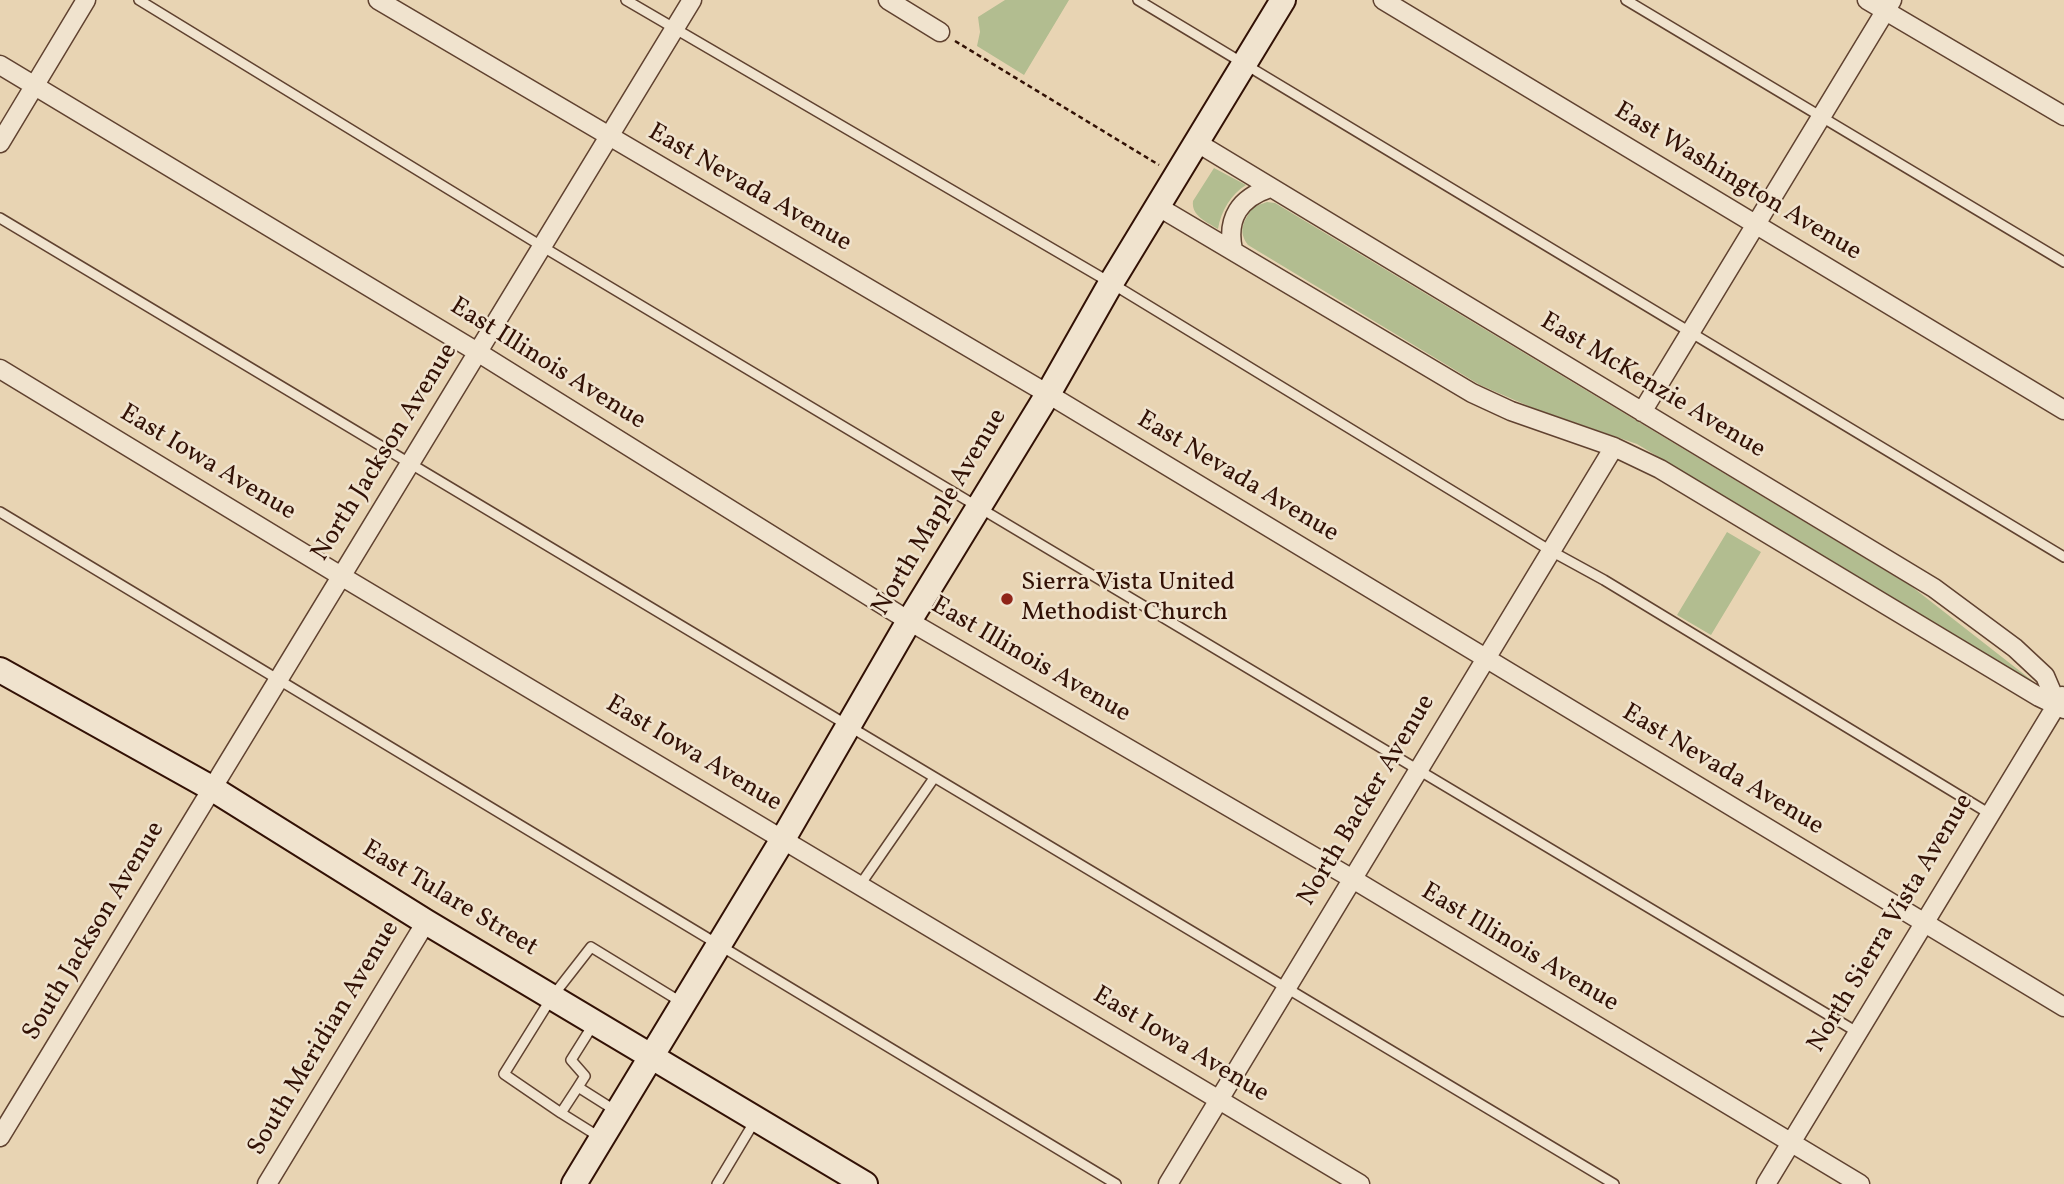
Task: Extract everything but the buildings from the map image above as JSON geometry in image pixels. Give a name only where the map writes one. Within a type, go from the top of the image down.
[{"type":"main road","name":"North Maple Avenue","points":[[573,1184],[783,839],[909,621],[1283,0]]},
{"type":"main road","name":"East Tulare Street","points":[[0,670],[213,789],[426,922],[860,1183]]},
{"type":"street","points":[[0,143],[86,0]]},
{"type":"street","name":"East Nevada Avenue","points":[[378,0],[1048,394],[2064,1007]]},
{"type":"street","name":"North Jackson Avenue","points":[[213,789],[692,0]]},
{"type":"street","points":[[888,0],[940,32]]},
{"type":"street","name":"East Washington Avenue","points":[[1383,0],[2064,410]]},
{"type":"street","points":[[1867,0],[1888,6],[2064,116]]},
{"type":"street","points":[[1642,412],[1888,6]]},
{"type":"street","name":"East Illinois Avenue","points":[[0,65],[479,353],[909,621],[1351,878],[1860,1184]]},
{"type":"street","name":"East McKenzie Avenue","points":[[1196,142],[1934,589],[2015,648],[2045,676],[2062,702]]},
{"type":"street","points":[[1233,250],[1230,236],[1233,221],[1243,201],[1270,188]]},
{"type":"street","points":[[1157,206],[1472,393],[1511,411],[1614,447],[1660,469],[2027,690],[2062,702]]},
{"type":"street","name":"East Iowa Avenue","points":[[0,369],[341,576],[1360,1184]]},
{"type":"street","name":"North Backer Avenue","points":[[1168,1184],[1614,447]]},
{"type":"street","name":"North Sierra Vista Avenue","points":[[1766,1184],[1990,814],[2062,702]]},
{"type":"street","name":"South Jackson Avenue","points":[[0,1138],[213,789]]},
{"type":"street","name":"South Meridian Avenue","points":[[267,1184],[426,922]]},
{"type":"lane","points":[[139,0],[543,247],[1857,1032]]},
{"type":"lane","points":[[626,0],[1111,283],[1550,551],[1604,580],[1990,814]]},
{"type":"lane","points":[[1138,0],[2064,557]]},
{"type":"lane","points":[[1626,0],[2064,262]]},
{"type":"lane","points":[[0,218],[1614,1184]]},
{"type":"lane","points":[[0,512],[1116,1184]]},
{"type":"lane","points":[[860,886],[934,778]]},
{"type":"lane","points":[[601,1138],[504,1074],[552,997],[590,947],[683,1003]]},
{"type":"lane","points":[[561,1113],[585,1076],[571,1060],[594,1022]]},
{"type":"lane","points":[[578,1087],[617,1112]]},
{"type":"lane","points":[[718,1184],[756,1119]]},
{"type":"path","points":[[940,32],[1176,176]]},
{"type":"green space","points":[[1005,0],[1069,0],[1024,75],[977,46],[980,32],[978,17]]},
{"type":"green space","points":[[1214,168],[1246,185],[1227,204],[1218,229],[1201,218],[1193,206],[1193,201]]},
{"type":"green space","points":[[1267,202],[1275,203],[1911,586],[2039,686],[1637,444],[1533,408],[1480,385],[1248,245],[1242,230],[1245,221],[1253,207]]},
{"type":"green space","points":[[1727,532],[1761,552],[1711,635],[1677,615]]},
{"type":"place","name":"Sierra Vista United Methodist Church","points":[[1007,599]]}]
